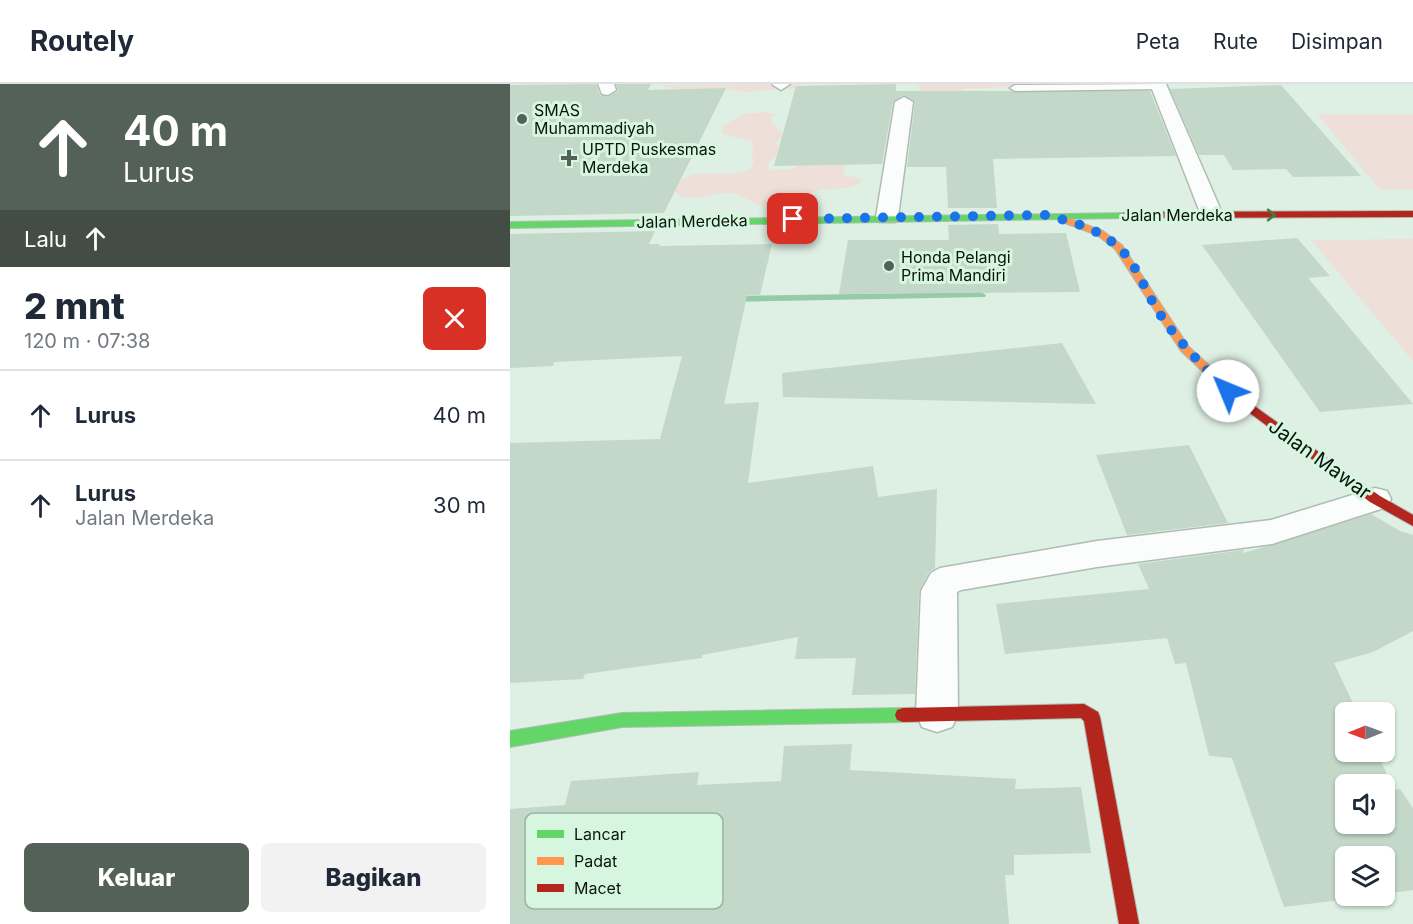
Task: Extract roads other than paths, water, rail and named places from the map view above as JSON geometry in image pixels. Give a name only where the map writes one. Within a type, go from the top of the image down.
[{"type":"main road","name":"Jalan Merdeka","points":[[510,225],[1046,215],[1413,214]]},
{"type":"main road","points":[[1046,215],[1100,233],[1119,247],[1142,281]]},
{"type":"main road","points":[[1158,226],[1185,215]]},
{"type":"main road","points":[[1137,251],[1134,260],[1142,281]]},
{"type":"main road","name":"Jalan Mawar","points":[[1142,281],[1157,309],[1185,348],[1228,391],[1375,499],[1413,521]]},
{"type":"main road","points":[[510,738],[622,720],[1084,711],[1092,717],[1129,924]]},
{"type":"street","points":[[1159,85],[1212,215]]},
{"type":"street","points":[[887,217],[904,102]]},
{"type":"street","points":[[937,714],[939,591],[944,583],[954,578],[1096,554],[1272,532],[1375,499]]},
{"type":"lane","points":[[1015,88],[1159,85]]},
{"type":"waterway","points":[[728,299],[981,295]]},
{"type":"place","name":"SMAS Muhammadiyah","points":[[522,119]]},
{"type":"place","name":"UPTD Puskesmas Merdeka","points":[[569,158]]},
{"type":"place","name":"Honda Pelangi Prima Mandiri","points":[[889,266]]}]
